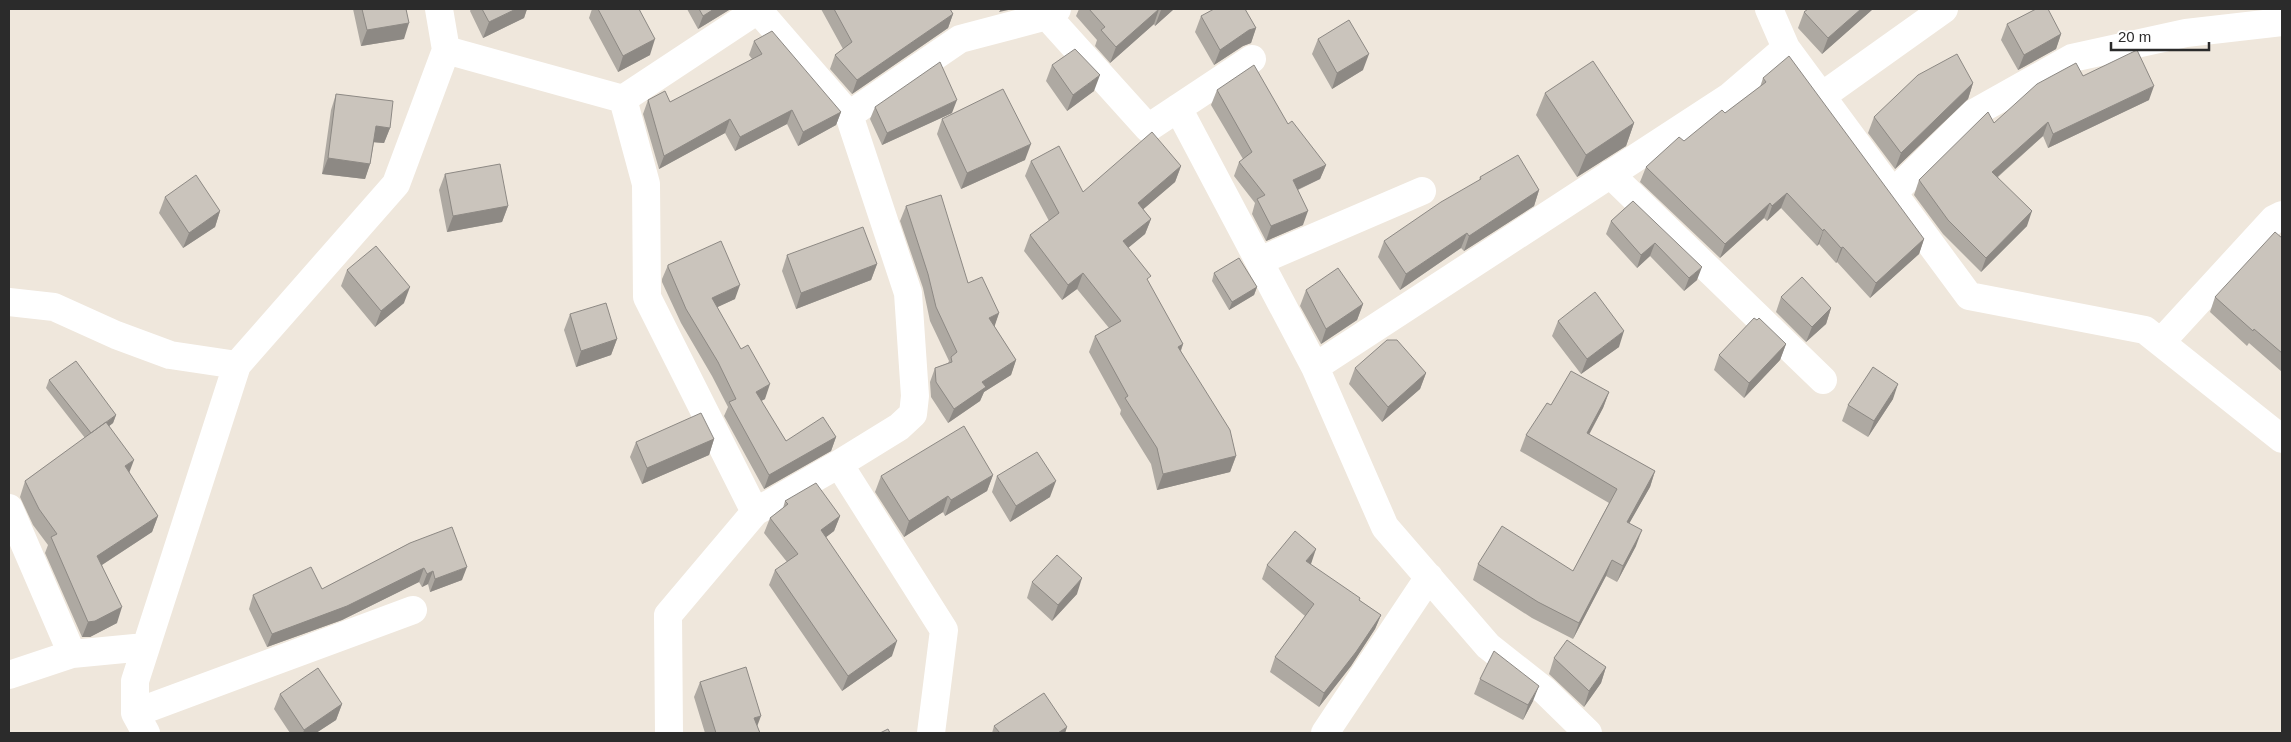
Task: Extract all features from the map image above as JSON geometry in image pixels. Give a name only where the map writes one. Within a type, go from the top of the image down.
[{"type":"street","points":[[413,610],[140,723],[135,681],[237,365],[396,184],[446,50],[439,9]]},
{"type":"street","points":[[446,50],[623,99],[758,9],[849,115],[908,293],[915,396],[914,414],[899,427],[839,464],[755,512],[668,615],[669,733]]},
{"type":"street","points":[[1769,9],[1786,48],[1968,296],[2145,330],[2282,439]]},
{"type":"street","points":[[1822,96],[1944,9]]},
{"type":"street","points":[[849,115],[960,39],[1052,13],[1148,128],[1252,59]]},
{"type":"street","points":[[1893,193],[1974,113],[2072,58],[2186,33],[2282,22]]},
{"type":"street","points":[[1315,367],[1728,97],[1786,48]]},
{"type":"street","points":[[623,99],[646,184],[647,297],[755,512]]},
{"type":"street","points":[[1178,108],[1315,367],[1385,527],[1488,646],[1545,691],[1588,733]]},
{"type":"street","points":[[1610,174],[1823,380]]},
{"type":"street","points":[[1259,261],[1422,191]]},
{"type":"street","points":[[2161,342],[2274,219],[2282,215]]},
{"type":"street","points":[[9,302],[54,307],[116,335],[170,355],[237,365]]},
{"type":"street","points":[[839,464],[944,630],[931,733]]},
{"type":"street","points":[[9,508],[72,654]]},
{"type":"street","points":[[1325,733],[1428,577]]},
{"type":"street","points":[[9,675],[72,654],[145,647]]},
{"type":"building","points":[[362,9],[406,9],[409,23],[367,30]]},
{"type":"building","points":[[482,9],[516,9],[489,22]]},
{"type":"building","points":[[598,9],[639,9],[655,39],[623,56]]},
{"type":"building","points":[[699,9],[714,9],[703,16]]},
{"type":"building","points":[[834,9],[950,9],[953,14],[857,80],[835,55],[852,42]]},
{"type":"building","points":[[1089,9],[1159,9],[1116,47],[1101,30],[1105,27]]},
{"type":"building","points":[[1214,9],[1245,9],[1256,28],[1249,30],[1220,50],[1201,16]]},
{"type":"building","points":[[1808,9],[1861,9],[1828,38],[1804,12]]},
{"type":"building","points":[[2036,9],[2048,9],[2061,34],[2024,55],[2007,24]]},
{"type":"building","points":[[1349,20],[1369,54],[1337,73],[1318,39]]},
{"type":"building","points":[[772,31],[841,112],[803,132],[792,110],[740,137],[730,119],[664,156],[648,100],[665,91],[670,102],[762,54],[754,41]]},
{"type":"building","points":[[1075,49],[1100,75],[1073,95],[1052,65]]},
{"type":"building","points":[[2137,50],[2154,86],[2053,134],[2048,122],[1992,172],[2032,211],[1986,258],[1948,220],[1919,180],[1988,112],[1994,123],[2037,84],[2076,63],[2083,76]]},
{"type":"building","points":[[1957,54],[1973,83],[1901,153],[1874,117],[1918,75]]},
{"type":"building","points":[[1789,56],[1924,239],[1876,283],[1843,247],[1841,248],[1824,229],[1823,231],[1787,193],[1772,206],[1770,203],[1725,244],[1646,167],[1679,137],[1684,141],[1722,110],[1725,113],[1766,82],[1763,78]]},
{"type":"building","points":[[1593,61],[1634,123],[1586,155],[1545,93]]},
{"type":"building","points":[[940,62],[957,100],[887,133],[875,107]]},
{"type":"building","points":[[1254,65],[1288,124],[1292,121],[1326,165],[1293,180],[1308,211],[1271,226],[1257,199],[1265,195],[1239,162],[1252,152],[1217,90]]},
{"type":"building","points":[[1003,89],[1031,144],[967,173],[942,119]]},
{"type":"building","points":[[336,94],[393,101],[390,128],[376,126],[370,164],[328,158]]},
{"type":"building","points":[[1152,132],[1181,166],[1138,203],[1151,219],[1123,241],[1151,276],[1147,279],[1183,344],[1178,347],[1230,430],[1236,456],[1163,474],[1157,448],[1125,398],[1128,396],[1095,336],[1121,321],[1083,273],[1068,285],[1030,235],[1059,213],[1031,161],[1059,146],[1083,192]]},
{"type":"building","points":[[1518,155],[1539,190],[1469,236],[1467,233],[1406,274],[1384,241],[1441,202]]},
{"type":"building","points":[[500,164],[508,206],[453,216],[445,174]]},
{"type":"building","points":[[196,175],[220,211],[189,233],[165,197]]},
{"type":"building","points":[[941,195],[968,283],[982,277],[999,313],[989,318],[1016,360],[982,382],[986,387],[954,409],[936,382],[935,368],[952,362],[951,357],[957,352],[936,307],[928,274],[906,206]]},
{"type":"building","points":[[1633,201],[1702,267],[1689,278],[1655,243],[1641,255],[1611,221]]},
{"type":"building","points":[[863,227],[877,264],[801,293],[787,255]]},
{"type":"building","points":[[2275,232],[2282,238],[2282,353],[2254,329],[2253,331],[2215,297]]},
{"type":"building","points":[[721,241],[740,285],[712,298],[741,349],[748,345],[770,384],[756,392],[786,441],[823,417],[836,437],[769,475],[729,402],[736,399],[718,362],[686,309],[668,267],[668,265]]},
{"type":"building","points":[[376,246],[410,287],[381,311],[347,270]]},
{"type":"building","points":[[1239,258],[1257,287],[1232,302],[1214,273]]},
{"type":"building","points":[[1338,268],[1363,304],[1326,329],[1306,290]]},
{"type":"building","points":[[1802,277],[1831,308],[1812,327],[1781,297]]},
{"type":"building","points":[[1595,292],[1624,331],[1587,359],[1558,321]]},
{"type":"building","points":[[606,303],[617,339],[581,351],[570,314]]},
{"type":"building","points":[[1754,318],[1757,320],[1759,318],[1786,344],[1749,383],[1719,355]]},
{"type":"building","points":[[1387,340],[1397,340],[1426,373],[1388,407],[1355,368]]},
{"type":"building","points":[[76,361],[116,415],[91,433],[49,380]]},
{"type":"building","points":[[1873,367],[1898,384],[1874,421],[1848,405]]},
{"type":"building","points":[[1571,371],[1609,392],[1587,433],[1655,471],[1627,522],[1642,530],[1623,566],[1612,560],[1579,623],[1538,602],[1478,564],[1502,526],[1573,571],[1617,489],[1526,435],[1547,403],[1551,405]]},
{"type":"building","points":[[701,413],[714,439],[647,468],[636,442]]},
{"type":"building","points":[[106,422],[134,460],[125,466],[158,516],[97,556],[122,607],[95,621],[88,622],[51,537],[57,534],[39,509],[25,481]]},
{"type":"building","points":[[964,426],[993,475],[951,500],[948,496],[909,521],[881,476]]},
{"type":"building","points":[[1037,452],[1056,481],[1016,506],[997,476]]},
{"type":"building","points":[[816,483],[840,516],[821,530],[897,641],[848,676],[775,570],[798,554],[770,518],[788,504],[785,501]]},
{"type":"building","points":[[452,527],[467,567],[435,579],[433,571],[427,574],[424,568],[347,606],[272,634],[253,595],[311,567],[322,589],[410,543]]},
{"type":"building","points":[[1295,531],[1316,549],[1306,561],[1360,598],[1359,600],[1381,615],[1356,652],[1324,693],[1275,657],[1314,604],[1267,565]]},
{"type":"building","points":[[1057,555],[1082,578],[1058,605],[1032,582]]},
{"type":"building","points":[[1567,640],[1606,667],[1589,691],[1554,658]]},
{"type":"building","points":[[1494,651],[1539,686],[1528,705],[1480,679]]},
{"type":"building","points":[[746,667],[761,716],[754,718],[760,733],[716,733],[700,682]]},
{"type":"building","points":[[318,668],[342,704],[304,730],[280,694]]},
{"type":"building","points":[[1044,693],[1067,727],[1058,733],[1000,733],[994,726]]},
{"type":"building","points":[[888,729],[890,733],[880,733]]}]
